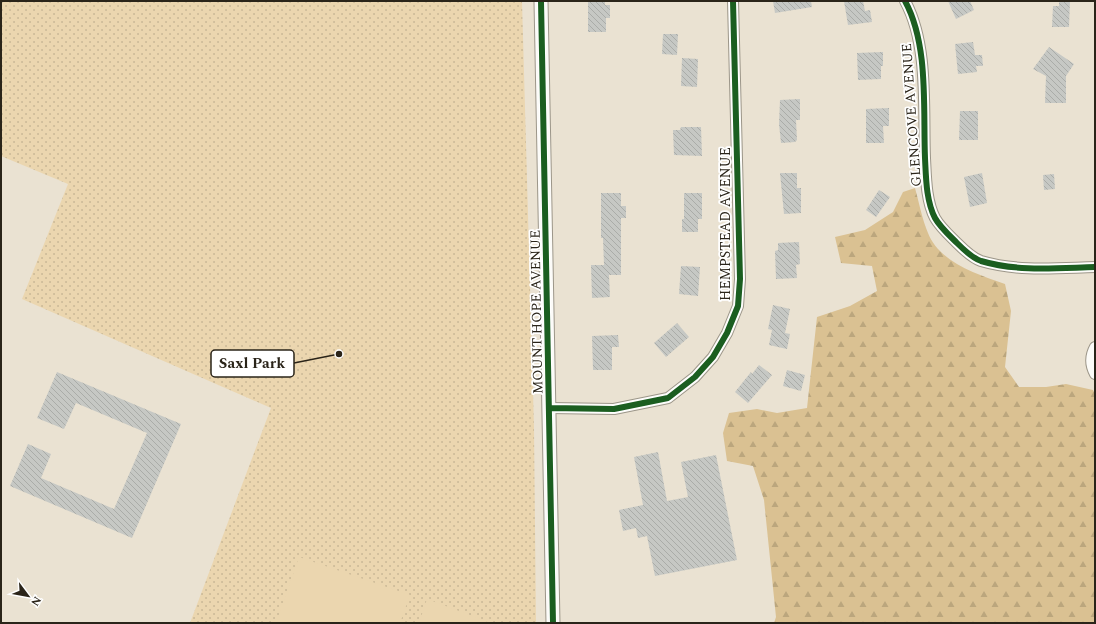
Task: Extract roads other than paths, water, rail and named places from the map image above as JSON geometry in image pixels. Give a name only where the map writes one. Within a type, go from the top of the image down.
[{"type":"street","name":"MOUNT HOPE AVENUE","points":[[541,1],[553,623]]},
{"type":"street","name":"HEMPSTEAD AVENUE","points":[[550,408],[614,408],[668,398],[695,377],[708,362],[727,333],[738,306],[740,279],[733,1]]},
{"type":"street","name":"GLENCOVE AVENUE","points":[[905,1],[912,14],[919,43],[925,172],[931,207],[935,218],[946,233],[962,248],[979,260],[1014,268],[1095,267]]},
{"type":"street","points":[[1095,346],[1091,360],[1095,374]]},
{"type":"place","name":"Saxl Park","points":[[339,354]]}]
